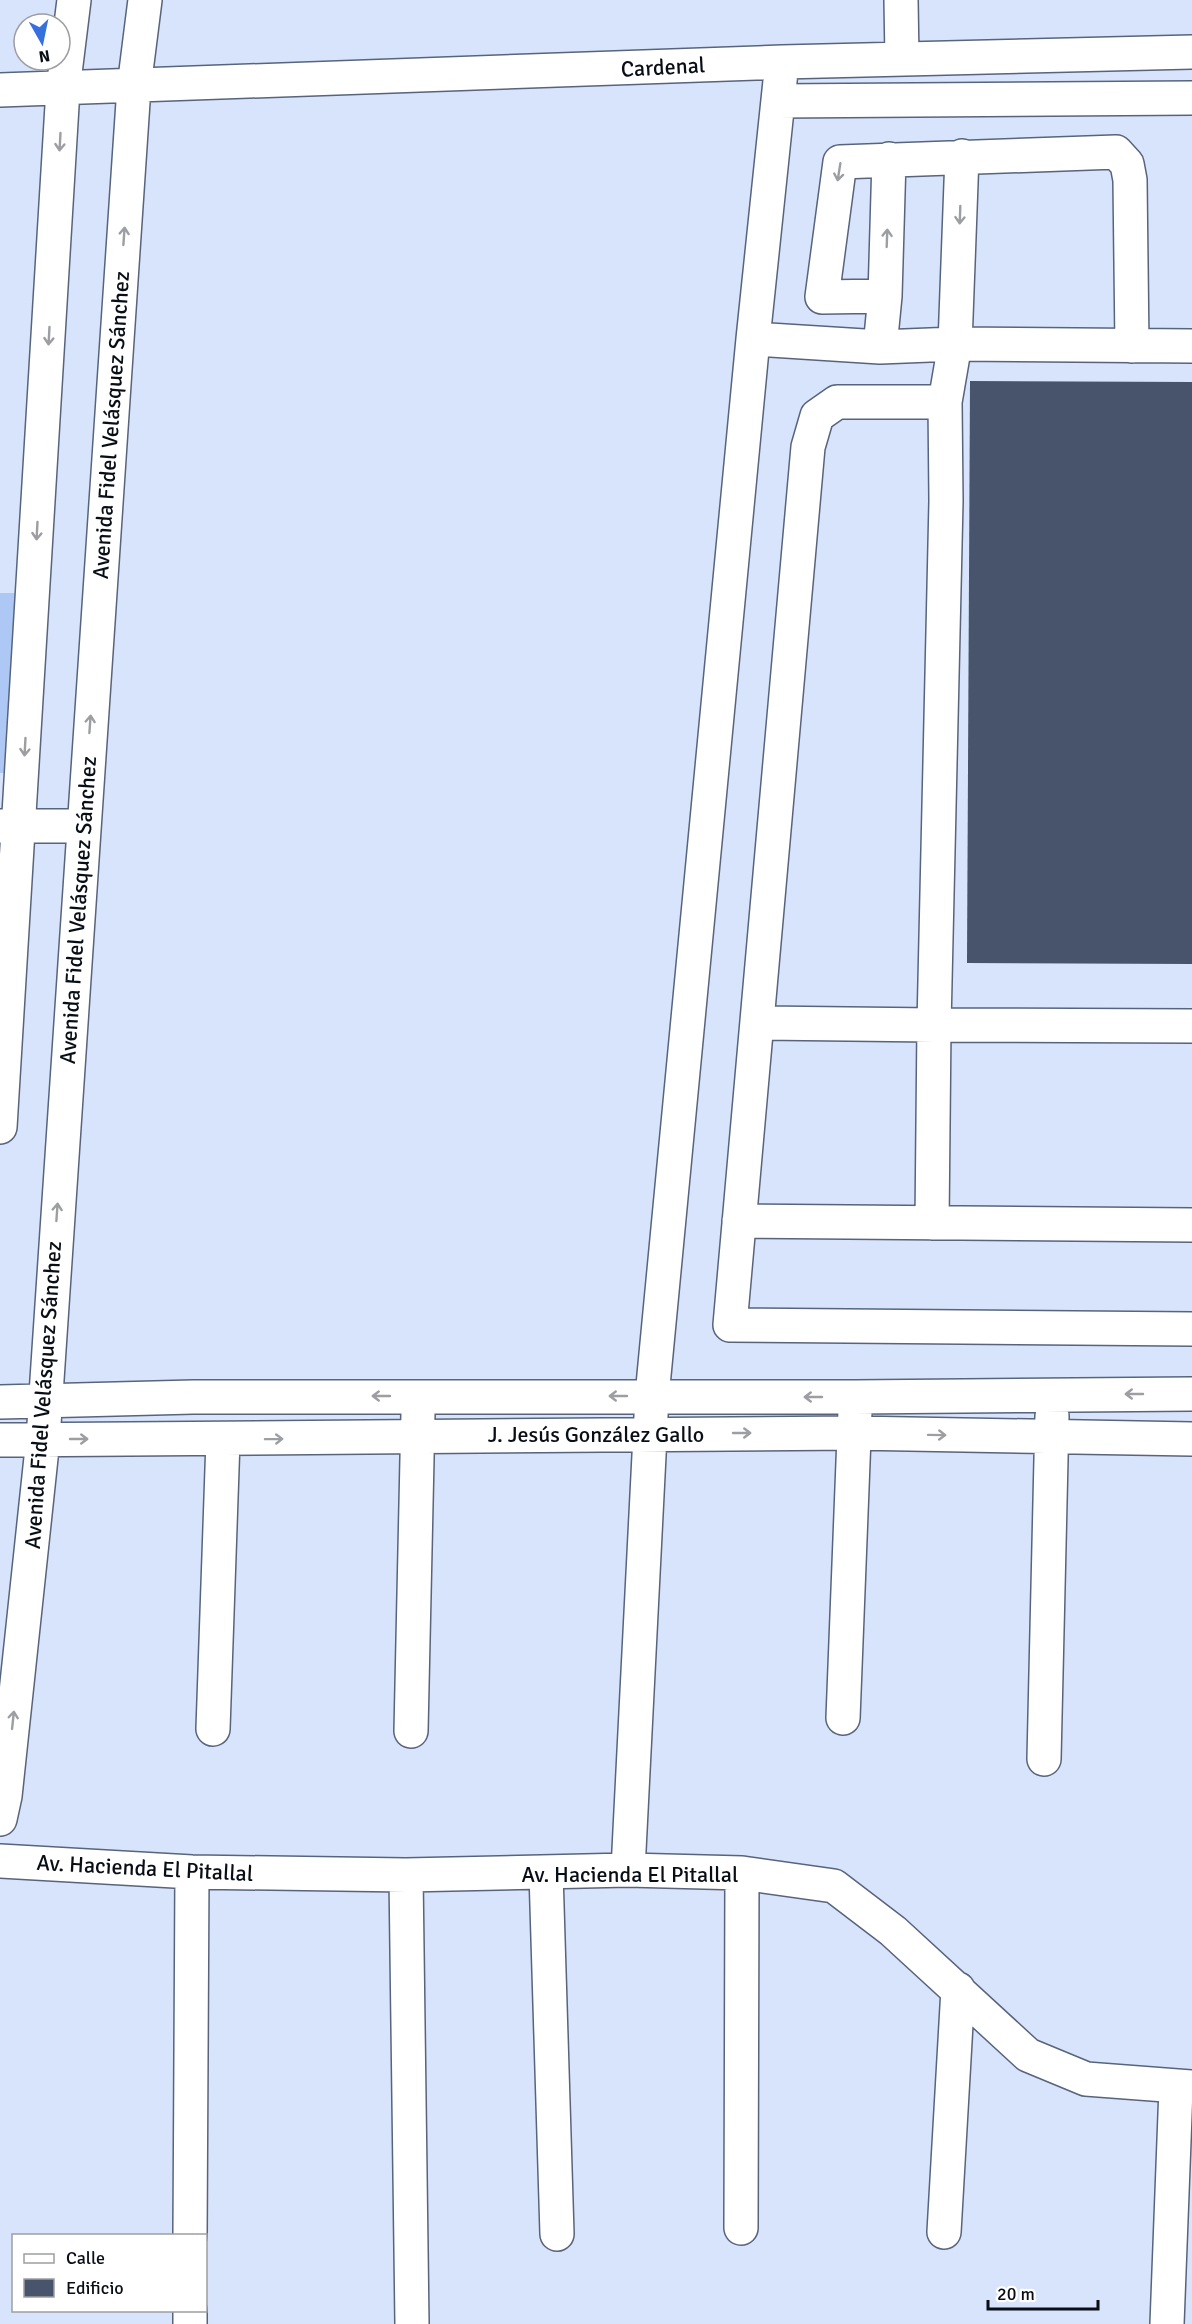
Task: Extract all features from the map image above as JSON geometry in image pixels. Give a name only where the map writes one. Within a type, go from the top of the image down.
[{"type":"street","points":[[0,1127],[10,826],[63,89],[74,0]]},
{"type":"street","name":"Avenida Fidel Velásquez Sánchez","points":[[0,1819],[5,1796],[43,1439],[134,87],[145,0]]},
{"type":"street","points":[[901,0],[902,59]]},
{"type":"street","name":"Cardenal","points":[[0,90],[782,62],[1192,52]]},
{"type":"street","points":[[628,1870],[652,1396],[753,339],[782,62]]},
{"type":"street","points":[[778,101],[1192,98]]},
{"type":"street","points":[[885,296],[822,297],[840,162],[1116,152],[1126,164],[1130,180],[1132,346]]},
{"type":"street","points":[[932,1223],[934,1025],[946,512],[945,402],[955,344],[962,156]]},
{"type":"street","points":[[880,347],[885,296],[889,159]]},
{"type":"street","points":[[753,339],[880,347],[955,344],[1192,346]]},
{"type":"street","points":[[945,402],[837,402],[817,416],[808,447],[730,1325],[1192,1329]]},
{"type":"street","points":[[10,826],[83,826]]},
{"type":"street","points":[[757,1023],[1192,1026]]},
{"type":"street","points":[[739,1221],[1192,1226]]},
{"type":"street","name":"J. Jesús González Gallo","points":[[0,1402],[418,1396],[855,1397],[1192,1394]]},
{"type":"street","points":[[1044,1759],[1052,1395]]},
{"type":"street","points":[[411,1731],[418,1396]]},
{"type":"street","points":[[843,1718],[855,1397]]},
{"type":"street","name":"J. Jesús González Gallo","points":[[0,1440],[223,1440],[418,1435],[854,1433],[1192,1440]]},
{"type":"street","points":[[213,1729],[223,1440]]},
{"type":"street","name":"Av. Hacienda El Pitallal","points":[[0,1861],[192,1872],[406,1875],[628,1870],[742,1873],[834,1886],[893,1931],[1028,2055],[1086,2079],[1184,2088]]},
{"type":"street","points":[[190,2234],[192,1872]]},
{"type":"street","points":[[546,1873],[557,2234]]},
{"type":"street","points":[[741,2228],[742,1873]]},
{"type":"street","points":[[406,1875],[412,2324]]},
{"type":"street","points":[[944,2232],[958,1989]]},
{"type":"street","points":[[1167,2324],[1184,2088]]},
{"type":"shaded area","points":[[0,593],[20,593],[6,773],[0,773]]},
{"type":"building","points":[[970,381],[1192,382],[1192,964],[967,963]]}]
